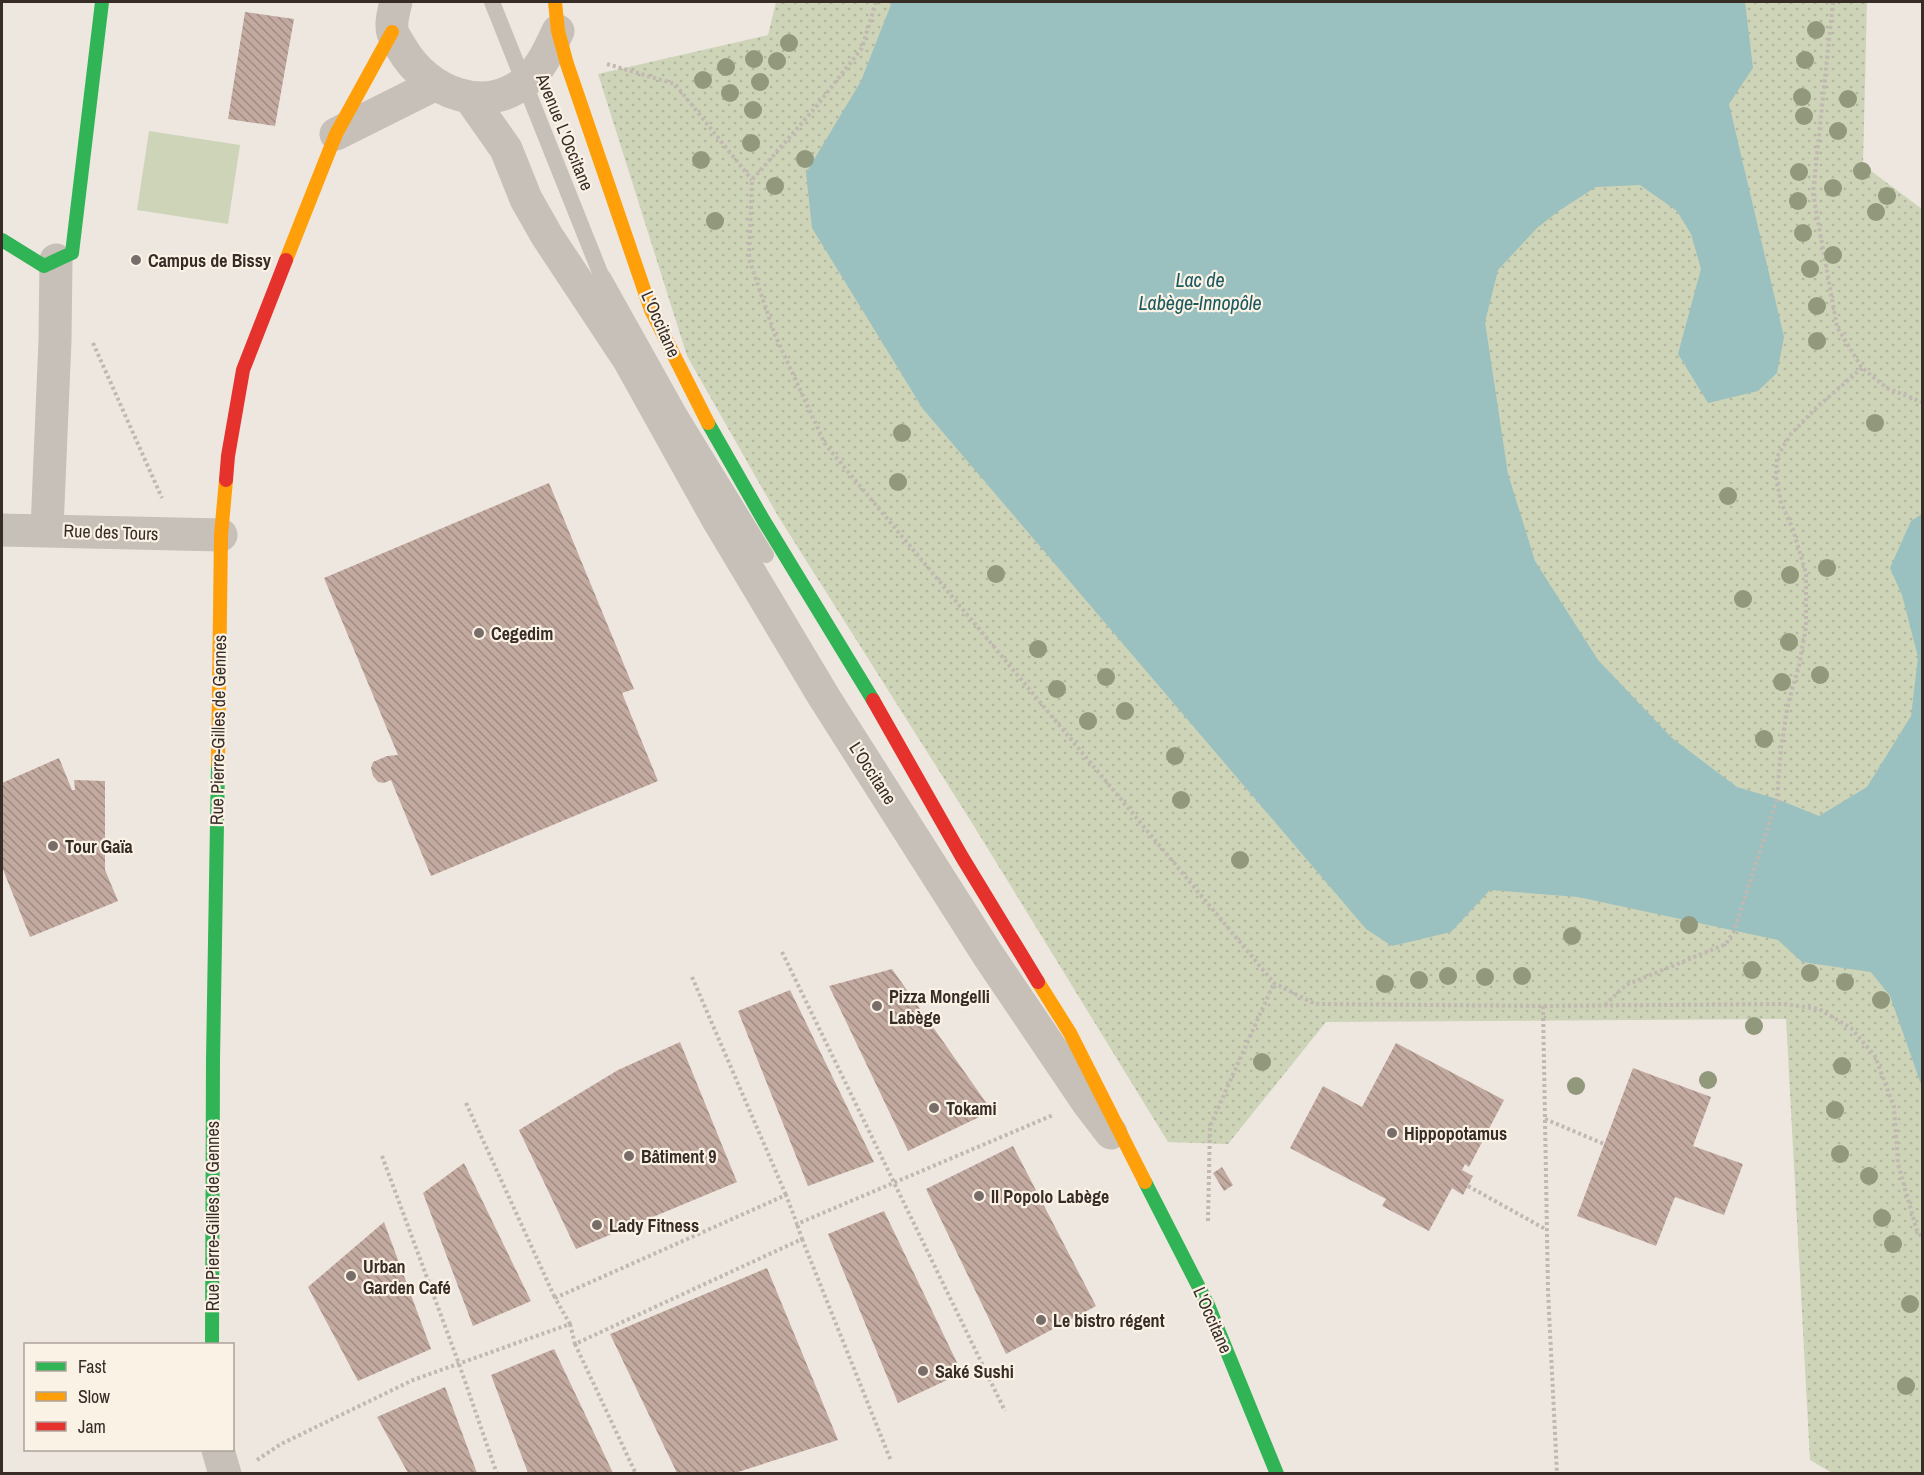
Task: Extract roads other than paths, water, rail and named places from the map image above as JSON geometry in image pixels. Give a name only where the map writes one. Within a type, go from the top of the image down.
[{"type":"street","points":[[2,240],[44,266],[72,253],[102,2]]},
{"type":"street","name":"L'Occitane","points":[[394,17],[410,62],[434,85],[470,98],[497,97],[524,82],[540,67],[558,10]]},
{"type":"street","name":"L'Occitane","points":[[558,10],[567,64],[651,310],[708,421],[758,511],[892,731],[962,857],[1070,1033],[1208,1305],[1277,1473]]},
{"type":"street","name":"Rue Pierre-Gilles de Gennes","points":[[212,1343],[213,1037],[221,535],[228,456],[243,370],[336,134],[394,17]]},
{"type":"street","points":[[336,134],[434,85]]},
{"type":"street","name":"L'Occitane","points":[[470,98],[506,149],[526,199],[547,236],[629,360],[711,508],[824,697],[988,955],[1088,1103],[1140,1171]]},
{"type":"street","points":[[47,530],[56,340],[56,260]]},
{"type":"street","name":"Rue des Tours","points":[[2,530],[221,535]]},
{"type":"street","points":[[220,1451],[240,1468]]},
{"type":"lane","name":"Avenue L'Occitane","points":[[492,2],[603,277]]},
{"type":"lane","name":"L'Occitane","points":[[603,277],[629,360]]},
{"type":"lane","name":"L'Occitane","points":[[603,277],[679,413],[772,565]]},
{"type":"lane","name":"L'Occitane","points":[[815,636],[858,707],[938,813]]},
{"type":"water","name":"Lac de Labège-Innopôle","points":[[892,2],[1745,2],[1753,68],[1729,104],[1784,337],[1777,373],[1758,391],[1708,403],[1678,354],[1701,269],[1691,234],[1677,211],[1640,185],[1596,187],[1537,228],[1498,270],[1485,322],[1508,474],[1535,561],[1598,660],[1672,738],[1737,787],[1777,799],[1819,816],[1867,787],[1911,716],[1918,657],[1902,595],[1890,568],[1911,521],[1922,514],[1922,1087],[1890,996],[1871,972],[1802,962],[1778,940],[1578,897],[1490,890],[1451,932],[1392,946],[1366,929],[923,409],[812,228],[806,173],[861,81]]},
{"type":"place","name":"Campus de Bissy","points":[[136,260]]},
{"type":"place","name":"Cegedim","points":[[479,633]]},
{"type":"place","name":"Tour Gaïa","points":[[53,846]]},
{"type":"place","name":"Pizza Mongelli Labège","points":[[877,1006]]},
{"type":"place","name":"Tokami","points":[[934,1108]]},
{"type":"place","name":"Hippopotamus","points":[[1392,1133]]},
{"type":"place","name":"Bâtiment 9","points":[[629,1156]]},
{"type":"place","name":"Il Popolo Labège","points":[[979,1196]]},
{"type":"place","name":"Lady Fitness","points":[[597,1225]]},
{"type":"place","name":"Urban Garden Café","points":[[351,1276]]},
{"type":"place","name":"Le bistro régent","points":[[1041,1320]]},
{"type":"place","name":"Saké Sushi","points":[[923,1371]]}]
